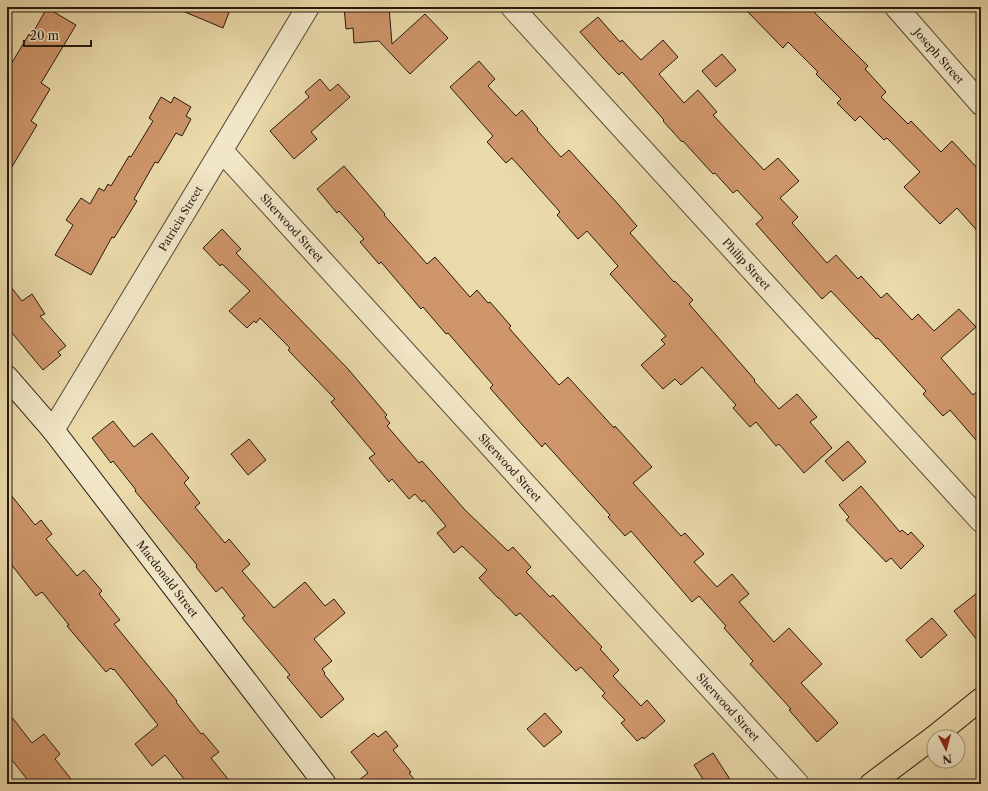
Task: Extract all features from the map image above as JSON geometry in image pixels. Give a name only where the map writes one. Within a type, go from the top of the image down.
[{"type":"main road","points":[[944,729],[981,699]]},
{"type":"main road","points":[[871,784],[926,743]]},
{"type":"street","name":"Patricia Street","points":[[53,430],[308,7]]},
{"type":"street","name":"Philip Street","points":[[512,7],[981,521]]},
{"type":"street","name":"Joseph Street","points":[[896,7],[981,104]]},
{"type":"street","name":"Sherwood Street","points":[[222,151],[798,784]]},
{"type":"street","name":"Macdonald Street","points":[[7,377],[53,430],[325,784]]},
{"type":"building","points":[[173,7],[231,7],[223,28]]},
{"type":"building","points":[[344,7],[389,7],[392,44],[425,14],[448,38],[410,74],[379,41],[354,43],[353,28],[346,29]]},
{"type":"building","points":[[743,7],[809,7],[868,66],[865,69],[886,92],[881,97],[908,124],[911,121],[941,152],[952,141],[981,172],[981,235],[957,208],[940,224],[904,187],[920,172],[887,138],[884,140],[860,116],[855,121],[837,103],[841,99],[816,74],[818,72],[788,42],[783,48]]},
{"type":"building","points":[[47,8],[76,25],[41,83],[50,89],[31,121],[37,125],[7,175],[7,71],[29,34],[31,36]]},
{"type":"building","points":[[598,17],[620,42],[622,40],[641,60],[663,40],[678,57],[659,74],[684,103],[698,90],[717,112],[713,115],[764,170],[778,158],[799,181],[780,198],[798,217],[792,223],[827,263],[836,255],[858,279],[861,276],[881,298],[887,293],[912,320],[918,314],[934,331],[959,309],[976,327],[941,358],[973,395],[981,388],[981,446],[950,410],[943,416],[923,394],[926,391],[878,338],[876,339],[831,291],[822,299],[756,224],[763,218],[737,190],[733,193],[715,173],[713,174],[663,121],[664,120],[622,72],[619,75],[604,59],[580,32]]},
{"type":"building","points":[[722,54],[736,70],[716,87],[702,71]]},
{"type":"building","points":[[479,61],[495,79],[488,86],[516,116],[522,110],[538,129],[537,130],[561,157],[569,150],[637,226],[630,233],[674,282],[675,281],[693,300],[689,304],[779,409],[797,394],[817,417],[810,422],[832,448],[804,473],[779,444],[776,446],[756,422],[750,427],[733,408],[736,405],[702,367],[681,385],[675,379],[663,389],[641,365],[665,344],[661,340],[666,336],[610,274],[618,266],[587,231],[578,239],[557,215],[560,212],[512,158],[506,163],[487,142],[493,136],[450,87]]},
{"type":"building","points":[[320,79],[330,91],[338,84],[350,97],[311,132],[317,139],[294,159],[270,131],[309,97],[305,92]]},
{"type":"building","points":[[161,97],[171,103],[174,97],[191,107],[186,116],[191,119],[182,136],[176,133],[158,163],[155,162],[134,199],[137,201],[114,238],[112,237],[91,275],[55,255],[73,225],[66,220],[81,198],[90,204],[99,188],[104,191],[108,184],[111,186],[153,121],[149,118]]},
{"type":"building","points":[[344,166],[427,264],[435,257],[470,297],[477,290],[488,303],[490,302],[511,326],[509,328],[559,385],[568,377],[652,467],[633,483],[681,536],[685,533],[704,554],[694,562],[717,587],[732,574],[749,594],[739,602],[774,642],[789,628],[822,664],[801,683],[838,723],[817,742],[789,710],[791,709],[750,664],[753,661],[724,628],[726,626],[699,596],[692,602],[631,531],[625,536],[608,517],[610,515],[545,443],[542,447],[490,388],[493,385],[448,333],[446,334],[423,307],[421,309],[381,262],[379,264],[360,242],[364,239],[339,211],[337,213],[317,189]]},
{"type":"building","points":[[222,229],[241,249],[236,253],[348,369],[387,415],[385,417],[390,423],[387,426],[419,463],[422,461],[465,510],[508,551],[513,547],[531,567],[526,572],[550,597],[553,595],[602,647],[600,649],[619,670],[613,676],[641,706],[647,700],[665,721],[644,739],[643,737],[637,741],[621,723],[625,720],[602,696],[605,693],[581,667],[576,671],[520,613],[516,616],[479,578],[487,570],[462,546],[454,553],[437,533],[446,526],[424,500],[422,502],[415,494],[409,499],[392,479],[389,482],[369,458],[375,454],[331,402],[335,399],[288,350],[290,348],[260,318],[256,323],[254,321],[247,328],[229,311],[250,291],[222,264],[220,266],[203,248]]},
{"type":"building","points":[[7,282],[22,301],[32,294],[45,314],[40,316],[66,346],[58,352],[61,355],[43,370],[7,327]]},
{"type":"building","points":[[113,421],[134,447],[152,433],[189,478],[184,483],[200,503],[195,507],[225,543],[229,539],[250,564],[242,571],[274,608],[305,582],[325,606],[334,599],[345,613],[314,639],[332,661],[322,669],[325,673],[324,674],[344,699],[321,718],[287,677],[290,675],[242,618],[245,616],[222,587],[216,592],[196,567],[197,565],[135,491],[136,490],[113,461],[111,463],[92,438]]},
{"type":"building","points":[[249,439],[266,460],[248,475],[231,454]]},
{"type":"building","points":[[848,441],[866,462],[843,481],[825,461]]},
{"type":"building","points":[[861,486],[900,532],[902,530],[908,535],[911,532],[924,546],[901,569],[891,558],[886,562],[846,520],[849,517],[839,505]]},
{"type":"building","points":[[7,490],[35,525],[41,520],[52,534],[46,539],[77,576],[84,570],[102,591],[99,594],[120,620],[114,624],[177,701],[176,702],[201,734],[203,733],[219,752],[211,758],[232,784],[188,784],[165,755],[152,766],[135,744],[158,725],[114,669],[113,670],[111,668],[106,672],[67,626],[69,625],[42,592],[36,596],[7,559]]},
{"type":"building","points":[[981,590],[981,645],[954,611]]},
{"type":"building","points":[[932,618],[947,635],[921,658],[906,640]]},
{"type":"building","points":[[7,711],[32,743],[44,734],[60,754],[55,759],[75,784],[31,784],[7,754]]},
{"type":"building","points":[[545,713],[562,732],[544,747],[527,729]]},
{"type":"building","points":[[386,731],[398,746],[393,750],[411,772],[409,773],[418,784],[354,784],[368,773],[351,752],[374,733],[378,737]]},
{"type":"building","points":[[713,753],[733,784],[706,784],[694,765]]}]
